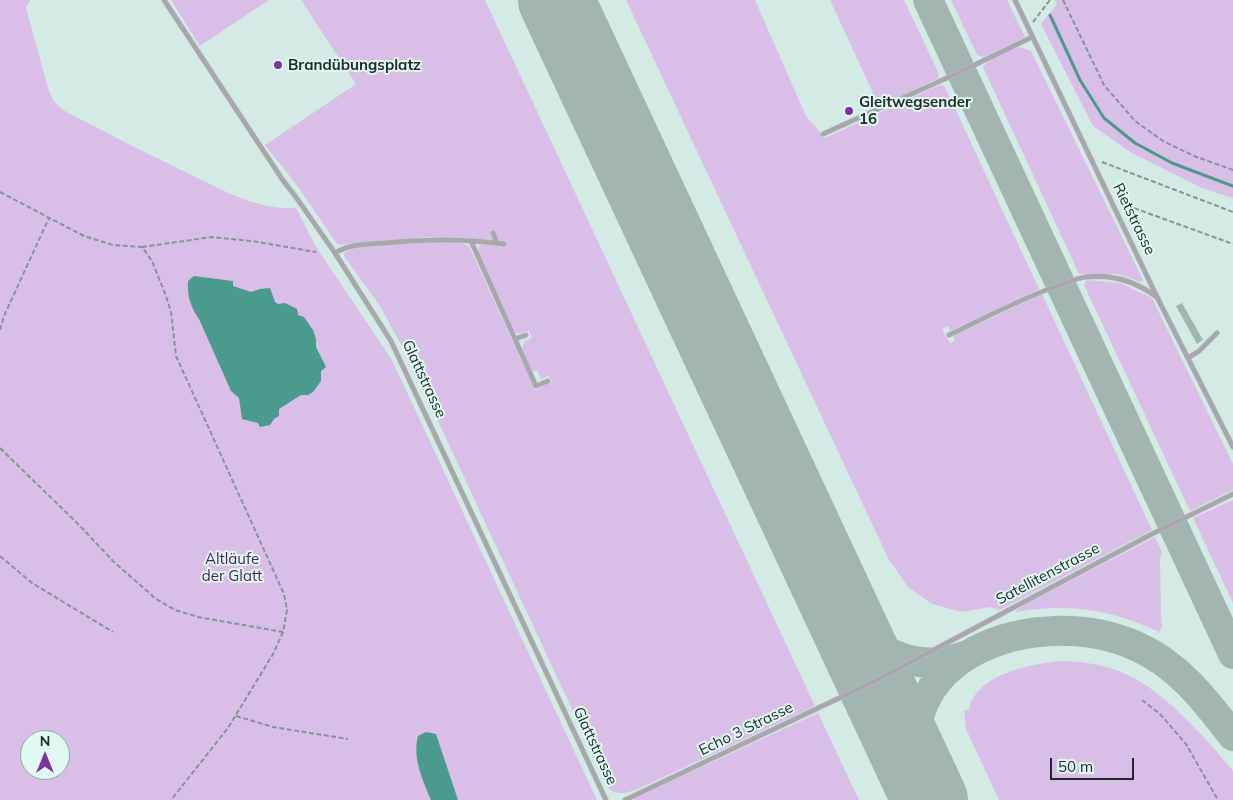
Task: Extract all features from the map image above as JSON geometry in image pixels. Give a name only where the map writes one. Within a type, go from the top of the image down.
[{"type":"lane","name":"Glattstrasse","points":[[164,0],[282,179],[335,253],[392,341],[606,800]]},
{"type":"lane","name":"Rietstrasse","points":[[1015,0],[1158,298],[1232,441],[1233,447]]},
{"type":"lane","points":[[823,134],[1032,37]]},
{"type":"lane","points":[[493,233],[498,243]]},
{"type":"lane","points":[[335,253],[348,247],[427,240],[504,244]]},
{"type":"lane","points":[[471,241],[536,386],[548,381]]},
{"type":"lane","points":[[949,335],[1038,293],[1086,277],[1124,280],[1142,287],[1158,298]]},
{"type":"lane","points":[[1188,358],[1199,351],[1217,333]]},
{"type":"lane","points":[[515,339],[526,335]]},
{"type":"lane","name":"Satellitenstrasse","points":[[877,680],[1141,540],[1233,494]]},
{"type":"lane","name":"Echo 3 Strasse","points":[[625,800],[877,680]]},
{"type":"path","points":[[1028,28],[1050,0]]},
{"type":"path","points":[[1063,0],[1104,85],[1135,121],[1163,141],[1194,156],[1233,170]]},
{"type":"path","points":[[1090,157],[1233,212]]},
{"type":"path","points":[[0,192],[84,236],[114,245],[142,247],[212,237],[252,241],[316,252]]},
{"type":"path","points":[[1110,199],[1233,244]]},
{"type":"path","points":[[0,330],[15,291],[49,218]]},
{"type":"path","points":[[142,247],[152,261],[172,312],[176,356],[284,594],[287,610],[284,632],[236,716],[171,800]]},
{"type":"path","points":[[0,448],[113,561],[156,599],[175,610],[198,617],[284,632]]},
{"type":"path","points":[[0,556],[32,583],[114,632]]},
{"type":"path","points":[[1142,700],[1160,714],[1186,744],[1218,800]]},
{"type":"path","points":[[236,716],[273,728],[348,739]]},
{"type":"green space","name":"Altläufe der Glatt","points":[[0,0],[30,0],[26,8],[48,88],[53,100],[63,110],[239,197],[266,206],[296,208],[316,247],[392,360],[597,800],[0,800]]},
{"type":"green space","points":[[171,0],[269,0],[200,46]]},
{"type":"green space","points":[[301,0],[485,0],[815,706],[636,790],[622,793],[609,789],[411,363],[380,306],[344,256],[344,253],[353,249],[367,246],[461,243],[469,246],[535,390],[552,382],[549,376],[541,379],[537,370],[532,372],[522,349],[524,342],[532,338],[529,331],[520,334],[514,332],[478,253],[481,244],[506,247],[507,242],[499,241],[494,230],[490,232],[494,240],[427,237],[338,245],[296,184],[265,145],[356,84]]},
{"type":"green space","points":[[626,0],[755,0],[806,116],[825,138],[935,87],[941,85],[945,87],[1039,289],[950,331],[948,326],[942,329],[950,343],[955,341],[953,336],[1042,294],[1152,530],[1000,610],[990,607],[962,612],[932,604],[909,588],[889,560]]},
{"type":"green space","points":[[830,0],[904,0],[939,74],[938,78],[877,108],[869,106],[863,100],[873,93]]},
{"type":"green space","points":[[951,0],[1007,0],[1025,37],[984,57],[977,55]]},
{"type":"green space","points":[[1055,0],[1233,0],[1233,198],[1202,188],[1132,153],[1093,126],[1041,24],[1057,4]]},
{"type":"green space","points":[[1020,47],[1031,51],[1143,280],[1141,282],[1117,274],[1079,274],[983,67],[1005,52]]},
{"type":"green space","points":[[1088,280],[1120,283],[1152,298],[1233,464],[1233,490],[1190,511],[1084,285]]},
{"type":"green space","points":[[1233,500],[1233,603],[1193,518]]},
{"type":"green space","points":[[1155,537],[1162,552],[1160,560],[1162,627],[1159,632],[1124,618],[1089,610],[1053,608],[1015,612],[1022,606]]},
{"type":"green space","points":[[1063,661],[1091,664],[1119,671],[1135,678],[1166,701],[1196,729],[1233,771],[1233,800],[999,800],[966,729],[964,710],[969,710],[974,698],[982,687],[993,679],[1036,664]]},
{"type":"green space","points":[[818,713],[859,800],[633,800],[637,797]]},
{"type":"shaded area","points":[[194,276],[233,281],[233,286],[251,292],[270,288],[275,302],[278,304],[285,303],[297,309],[298,315],[304,317],[313,330],[316,347],[326,367],[321,371],[321,381],[313,392],[308,395],[301,395],[279,409],[279,416],[270,425],[260,427],[258,423],[242,419],[239,398],[231,391],[190,302],[188,281]]},
{"type":"shaded area","points":[[426,732],[436,734],[458,800],[431,800],[419,769],[416,752],[418,736]]},
{"type":"building","points":[[1182,303],[1203,340],[1197,344],[1176,306]]},
{"type":"waterway","points":[[1050,15],[1080,80],[1104,118],[1135,143],[1172,163],[1233,186]]},
{"type":"taxiway","points":[[928,0],[1233,654]]},
{"type":"taxiway","points":[[838,604],[863,634],[892,654],[908,660],[925,662],[944,661],[964,656]]},
{"type":"taxiway","points":[[923,787],[915,741],[924,703],[945,673],[976,650],[1013,636],[1055,631],[1097,634],[1136,646],[1178,673],[1212,709],[1233,736]]},
{"type":"runway","points":[[556,0],[930,800]]},
{"type":"place","name":"Brandübungsplatz","points":[[278,65]]},
{"type":"place","name":"Gleitwegsender 16","points":[[849,111]]}]
